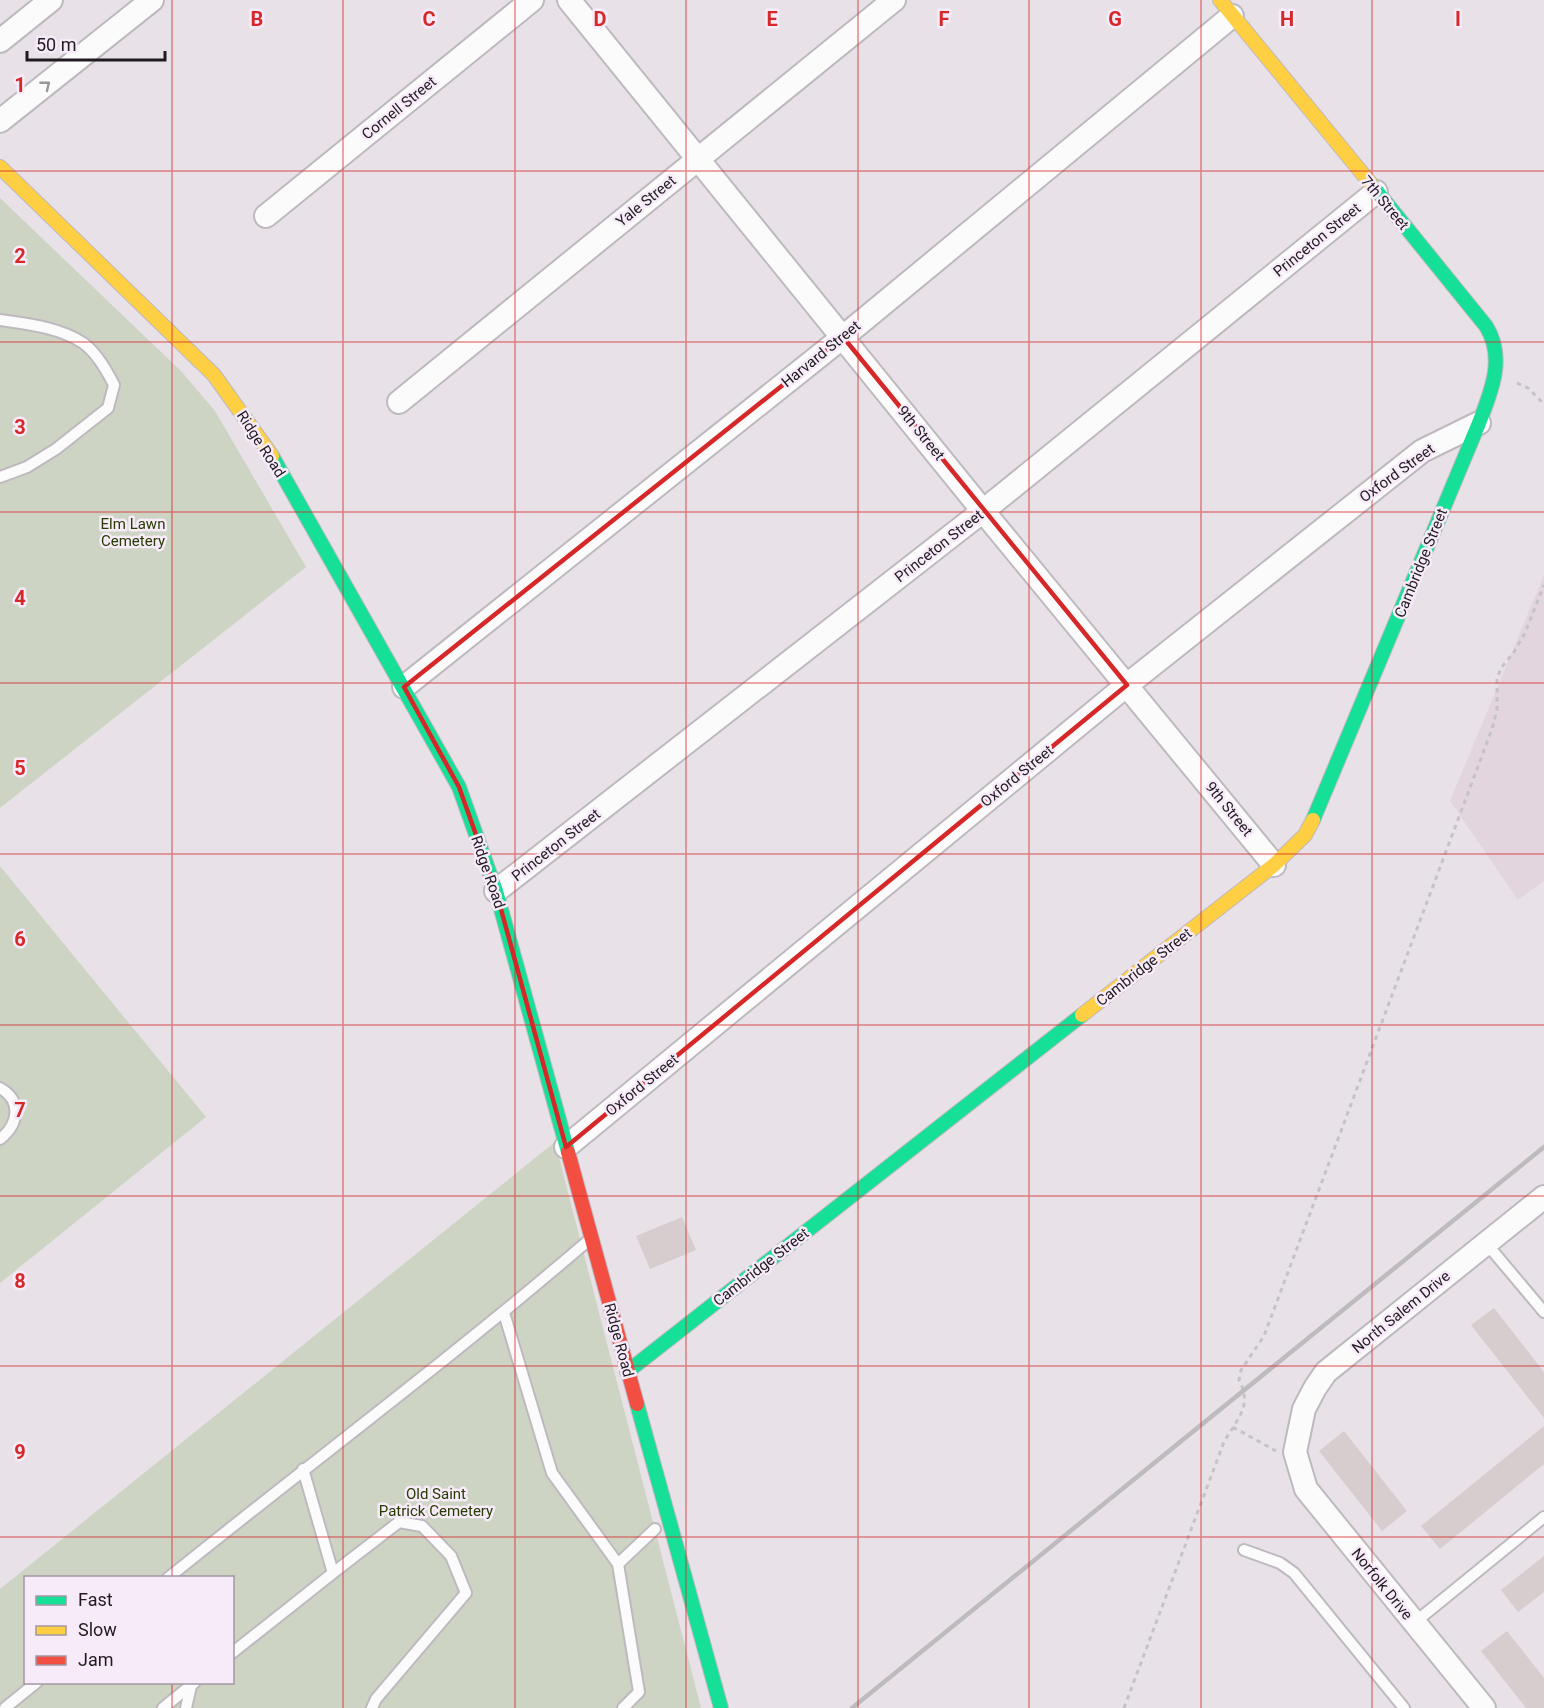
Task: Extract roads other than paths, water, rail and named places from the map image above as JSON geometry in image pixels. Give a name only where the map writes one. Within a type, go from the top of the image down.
[{"type":"street","points":[[0,41],[51,0]]},
{"type":"street","points":[[0,121],[152,0]]},
{"type":"street","name":"Cornell Street","points":[[266,216],[532,0]]},
{"type":"street","name":"9th Street","points":[[569,0],[983,511],[1274,865]]},
{"type":"street","name":"Yale Street","points":[[399,402],[894,0]]},
{"type":"street","name":"7th Street","points":[[1226,8],[1478,315],[1493,337],[1497,354],[1497,372],[1479,423]]},
{"type":"street","name":"Harvard Street","points":[[404,687],[843,337],[1226,8]]},
{"type":"street","name":"Ridge Road","points":[[0,167],[214,375],[229,394],[264,443],[459,787],[496,891],[721,1708]]},
{"type":"street","name":"Princeton Street","points":[[496,891],[983,511],[1376,192]]},
{"type":"street","name":"Oxford Street","points":[[566,1147],[1127,685],[1422,451],[1479,423]]},
{"type":"street","name":"Cambridge Street","points":[[627,1372],[1274,865],[1305,835],[1322,801],[1479,423]]},
{"type":"street","name":"North Salem Drive","points":[[1286,1452],[1304,1409],[1326,1372],[1544,1197]]},
{"type":"street","name":"Norfolk Drive","points":[[1286,1452],[1306,1489],[1484,1708]]},
{"type":"lane","points":[[0,320],[57,332],[84,344],[105,368],[114,385],[108,408],[56,449],[27,466],[0,477]]},
{"type":"lane","points":[[0,1088],[11,1096],[16,1111],[14,1124],[0,1139]]},
{"type":"lane","points":[[170,1576],[504,1312],[591,1238]]},
{"type":"lane","points":[[1486,1242],[1544,1312]]},
{"type":"lane","points":[[504,1312],[552,1473],[618,1564],[639,1692],[622,1708]]},
{"type":"lane","points":[[303,1469],[333,1573]]},
{"type":"lane","points":[[1414,1623],[1544,1517]]},
{"type":"lane","points":[[234,1651],[399,1522],[422,1526],[451,1556],[466,1593],[418,1647],[376,1699],[372,1708]]},
{"type":"lane","points":[[618,1564],[655,1529]]},
{"type":"lane","points":[[1244,1550],[1280,1563],[1294,1573],[1404,1708]]},
{"type":"lane","points":[[5,1708],[36,1684]]},
{"type":"lane","points":[[163,1708],[193,1684]]},
{"type":"lane","points":[[186,1708],[193,1684]]},
{"type":"railway","points":[[852,1708],[1544,1147]]},
{"type":"park label","name":"Elm Lawn Cemetery","points":[[133,532]]},
{"type":"park label","name":"Old Saint Patrick Cemetery","points":[[436,1502]]}]
